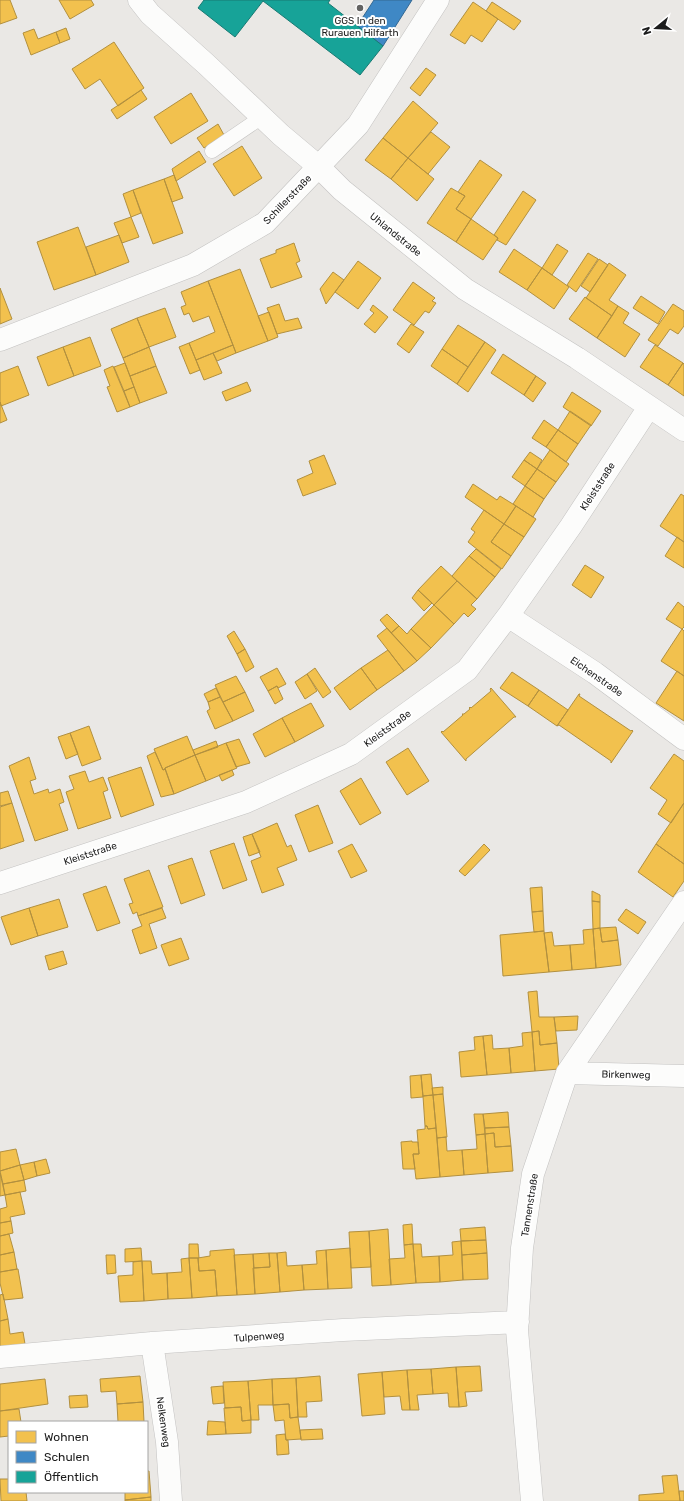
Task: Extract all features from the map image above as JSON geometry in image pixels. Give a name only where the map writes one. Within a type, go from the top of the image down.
[{"type":"street","name":"Uhlandstraße","points":[[139,0],[150,14],[262,117],[318,166],[342,190],[465,289],[577,358],[684,430]]},
{"type":"street","name":"Schillerstraße","points":[[0,340],[193,265],[265,223],[358,125],[438,0]]},
{"type":"street","name":"Kleiststraße","points":[[0,883],[246,802],[351,754],[467,670],[508,616],[571,526],[649,407]]},
{"type":"street","name":"Eichenstraße","points":[[508,616],[595,673],[684,739]]},
{"type":"street","name":"Tannenstraße","points":[[532,1501],[517,1330],[522,1248],[532,1174],[567,1073],[684,902]]},
{"type":"street","name":"Birkenweg","points":[[567,1073],[684,1076]]},
{"type":"street","name":"Tulpenweg","points":[[0,1357],[152,1343],[343,1330],[518,1322]]},
{"type":"street","name":"Nelkenweg","points":[[152,1343],[167,1442],[171,1501]]},
{"type":"lane","points":[[212,151],[262,117]]},
{"type":"building: Wohnen","points":[[0,0],[10,0],[17,18],[0,24]]},
{"type":"building: Wohnen","points":[[59,0],[91,0],[94,5],[70,19]]},
{"type":"building: Wohnen","points":[[473,2],[498,19],[482,42],[471,35],[465,44],[450,35]]},
{"type":"building: Wohnen","points":[[492,2],[521,21],[514,30],[486,11]]},
{"type":"building: Wohnen","points":[[66,28],[70,39],[60,43],[56,32]]},
{"type":"building: Wohnen","points":[[34,29],[38,39],[56,32],[60,43],[31,55],[23,33]]},
{"type":"building: Wohnen","points":[[114,42],[144,88],[118,106],[100,79],[85,89],[72,69]]},
{"type":"building: Wohnen","points":[[426,68],[436,75],[420,96],[410,88]]},
{"type":"building: Wohnen","points":[[141,90],[147,99],[117,119],[111,110]]},
{"type":"building: Wohnen","points":[[191,93],[208,121],[171,144],[154,117]]},
{"type":"building: Wohnen","points":[[413,101],[438,123],[408,158],[383,138]]},
{"type":"building: Wohnen","points":[[218,124],[224,135],[204,148],[197,138]]},
{"type":"building: Wohnen","points":[[431,132],[450,147],[428,174],[408,158]]},
{"type":"building: Wohnen","points":[[383,138],[408,158],[391,179],[365,160]]},
{"type":"building: Wohnen","points":[[242,146],[262,178],[234,196],[213,164]]},
{"type":"building: Wohnen","points":[[199,151],[206,162],[176,181],[172,169]]},
{"type":"building: Wohnen","points":[[408,158],[434,179],[417,201],[391,179]]},
{"type":"building: Wohnen","points":[[480,160],[502,175],[471,219],[456,209],[465,196],[458,192]]},
{"type":"building: Wohnen","points":[[174,175],[183,198],[172,202],[164,179]]},
{"type":"building: Wohnen","points":[[164,179],[183,233],[153,244],[133,190]]},
{"type":"building: Wohnen","points":[[451,188],[465,196],[456,209],[471,219],[456,242],[427,223]]},
{"type":"building: Wohnen","points":[[133,190],[141,213],[131,217],[123,194]]},
{"type":"building: Wohnen","points":[[523,191],[536,200],[506,245],[497,240],[498,238],[494,235]]},
{"type":"building: Wohnen","points":[[131,217],[139,237],[122,243],[114,223]]},
{"type":"building: Wohnen","points":[[471,219],[498,238],[483,260],[456,242]]},
{"type":"building: Wohnen","points":[[78,227],[96,275],[54,290],[37,242]]},
{"type":"building: Wohnen","points":[[119,235],[129,262],[96,275],[86,247]]},
{"type":"building: Wohnen","points":[[294,243],[300,261],[296,263],[302,277],[271,288],[260,259],[276,253],[276,250]]},
{"type":"building: Wohnen","points":[[557,244],[568,251],[552,275],[542,268]]},
{"type":"building: Wohnen","points":[[514,249],[542,268],[527,290],[499,272]]},
{"type":"building: Wohnen","points":[[588,253],[598,259],[576,292],[567,285]]},
{"type":"building: Wohnen","points":[[599,259],[608,265],[590,292],[581,286]]},
{"type":"building: Wohnen","points":[[358,261],[381,278],[358,309],[335,292]]},
{"type":"building: Wohnen","points":[[609,263],[626,275],[609,300],[618,306],[612,316],[586,298]]},
{"type":"building: Wohnen","points":[[542,268],[569,287],[554,309],[527,290]]},
{"type":"building: Wohnen","points":[[240,269],[268,341],[236,353],[208,281]]},
{"type":"building: Wohnen","points":[[333,272],[344,280],[326,304],[320,289]]},
{"type":"building: Wohnen","points":[[208,281],[233,345],[196,360],[189,343],[215,332],[209,316],[193,322],[189,313],[184,315],[181,307],[186,305],[181,292]]},
{"type":"building: Wohnen","points":[[413,282],[435,298],[432,301],[436,303],[429,313],[425,311],[414,325],[393,310]]},
{"type":"building: Wohnen","points":[[0,288],[12,319],[0,324]]},
{"type":"building: Wohnen","points":[[641,296],[665,312],[658,324],[633,308]]},
{"type":"building: Wohnen","points":[[585,297],[612,316],[597,338],[569,319]]},
{"type":"building: Wohnen","points":[[279,304],[285,321],[298,318],[302,328],[277,334],[267,308]]},
{"type":"building: Wohnen","points":[[673,304],[684,311],[684,326],[678,334],[670,329],[658,346],[648,340]]},
{"type":"building: Wohnen","points":[[373,305],[388,317],[375,333],[364,324],[374,313],[370,310]]},
{"type":"building: Wohnen","points":[[618,306],[629,313],[623,323],[640,334],[625,357],[597,338]]},
{"type":"building: Wohnen","points":[[165,308],[176,337],[149,347],[137,318]]},
{"type":"building: Wohnen","points":[[269,312],[278,337],[268,341],[258,316]]},
{"type":"building: Wohnen","points":[[137,318],[149,347],[123,358],[111,329]]},
{"type":"building: Wohnen","points":[[411,324],[424,332],[409,353],[397,344]]},
{"type":"building: Wohnen","points":[[458,325],[485,342],[468,367],[442,349]]},
{"type":"building: Wohnen","points":[[90,337],[101,366],[74,376],[63,347]]},
{"type":"building: Wohnen","points":[[485,342],[496,350],[468,392],[457,384]]},
{"type":"building: Wohnen","points":[[189,343],[200,370],[190,374],[179,347]]},
{"type":"building: Wohnen","points":[[233,345],[236,353],[217,361],[213,353]]},
{"type":"building: Wohnen","points":[[655,345],[683,363],[668,385],[640,367]]},
{"type":"building: Wohnen","points":[[63,347],[74,376],[48,386],[37,357]]},
{"type":"building: Wohnen","points":[[149,347],[156,366],[130,376],[123,358]]},
{"type":"building: Wohnen","points":[[442,349],[468,367],[457,384],[431,366]]},
{"type":"building: Wohnen","points":[[213,353],[222,373],[204,380],[196,360]]},
{"type":"building: Wohnen","points":[[503,354],[536,376],[524,395],[491,373]]},
{"type":"building: Wohnen","points":[[125,363],[134,387],[124,391],[114,367]]},
{"type":"building: Wohnen","points":[[683,363],[684,364],[684,396],[668,385]]},
{"type":"building: Wohnen","points":[[18,366],[29,395],[1,406],[0,373]]},
{"type":"building: Wohnen","points":[[113,366],[130,407],[117,412],[107,387],[110,386],[104,370]]},
{"type":"building: Wohnen","points":[[156,366],[167,393],[140,403],[130,376]]},
{"type":"building: Wohnen","points":[[536,376],[546,383],[533,402],[524,395]]},
{"type":"building: Wohnen","points":[[247,382],[251,391],[226,401],[222,392]]},
{"type":"building: Wohnen","points":[[134,387],[140,403],[130,407],[124,391]]},
{"type":"building: Wohnen","points":[[572,392],[601,411],[591,426],[563,407]]},
{"type":"building: Wohnen","points":[[0,402],[7,420],[0,423]]},
{"type":"building: Wohnen","points":[[570,411],[591,425],[578,444],[558,430]]},
{"type":"building: Wohnen","points":[[544,420],[558,430],[546,447],[532,438]]},
{"type":"building: Wohnen","points":[[558,430],[578,444],[566,462],[546,447]]},
{"type":"building: Wohnen","points":[[550,450],[569,464],[556,482],[537,469]]},
{"type":"building: Wohnen","points":[[530,452],[542,460],[537,469],[524,460]]},
{"type":"building: Wohnen","points":[[324,455],[336,484],[303,496],[297,480],[313,473],[309,461]]},
{"type":"building: Wohnen","points":[[524,460],[537,469],[525,486],[512,477]]},
{"type":"building: Wohnen","points":[[537,469],[556,482],[544,499],[525,486]]},
{"type":"building: Wohnen","points":[[473,484],[497,500],[500,496],[516,506],[504,524],[465,497]]},
{"type":"building: Wohnen","points":[[525,486],[544,499],[533,517],[513,504]]},
{"type":"building: Wohnen","points":[[681,494],[684,496],[684,542],[660,526]]},
{"type":"building: Wohnen","points":[[516,506],[536,519],[524,537],[504,524]]},
{"type":"building: Wohnen","points":[[484,510],[504,524],[491,542],[511,556],[502,569],[468,542],[475,532],[471,529]]},
{"type":"building: Wohnen","points":[[504,524],[524,537],[511,556],[491,542]]},
{"type":"building: Wohnen","points":[[677,537],[684,542],[684,568],[665,556]]},
{"type":"building: Wohnen","points":[[476,549],[501,569],[495,577],[469,556]]},
{"type":"building: Wohnen","points":[[469,556],[495,577],[477,599],[452,576]]},
{"type":"building: Wohnen","points":[[585,565],[604,577],[591,598],[572,585]]},
{"type":"building: Wohnen","points":[[441,566],[457,581],[434,605],[418,590]]},
{"type":"building: Wohnen","points":[[457,581],[477,599],[471,605],[476,609],[468,617],[464,613],[454,624],[434,605]]},
{"type":"building: Wohnen","points":[[418,590],[432,603],[424,611],[412,598]]},
{"type":"building: Wohnen","points":[[678,602],[684,607],[684,627],[682,629],[666,619]]},
{"type":"building: Wohnen","points":[[434,605],[454,624],[431,648],[411,629]]},
{"type":"building: Wohnen","points":[[387,614],[399,626],[391,633],[380,620]]},
{"type":"building: Wohnen","points":[[399,626],[407,634],[411,629],[431,648],[417,661],[391,633]]},
{"type":"building: Wohnen","points":[[387,628],[417,661],[404,671],[377,636]]},
{"type":"building: Wohnen","points":[[682,629],[684,631],[684,676],[661,661]]},
{"type":"building: Wohnen","points":[[234,631],[245,649],[237,654],[227,636]]},
{"type":"building: Wohnen","points":[[245,649],[254,667],[246,672],[237,654]]},
{"type":"building: Wohnen","points":[[388,650],[404,671],[377,690],[361,668]]},
{"type":"building: Wohnen","points":[[277,668],[286,684],[278,688],[277,686],[268,691],[260,677]]},
{"type":"building: Wohnen","points":[[315,668],[331,692],[323,698],[307,674]]},
{"type":"building: Wohnen","points":[[361,668],[377,690],[350,710],[334,688]]},
{"type":"building: Wohnen","points":[[677,671],[684,676],[684,721],[656,703]]},
{"type":"building: Wohnen","points":[[512,672],[539,690],[528,706],[500,688]]},
{"type":"building: Wohnen","points":[[307,674],[317,691],[305,699],[295,682]]},
{"type":"building: Wohnen","points":[[236,676],[245,692],[223,702],[215,685]]},
{"type":"building: Wohnen","points":[[277,686],[283,699],[275,704],[268,691]]},
{"type":"building: Wohnen","points":[[216,688],[220,697],[208,702],[204,694]]},
{"type":"building: Wohnen","points":[[491,688],[516,717],[514,717],[466,759],[466,761],[441,732],[443,732],[463,715],[462,714],[470,709],[470,707],[471,708],[491,691]]},
{"type":"building: Wohnen","points":[[539,690],[568,710],[557,726],[528,706]]},
{"type":"building: Wohnen","points":[[245,692],[254,711],[233,721],[223,702]]},
{"type":"building: Wohnen","points":[[579,694],[579,696],[633,731],[611,763],[611,761],[559,725],[557,726]]},
{"type":"building: Wohnen","points":[[220,697],[233,721],[215,729],[207,711],[210,709],[208,702]]},
{"type":"building: Wohnen","points":[[311,703],[324,726],[295,742],[282,718]]},
{"type":"building: Wohnen","points":[[282,718],[295,742],[265,757],[253,734]]},
{"type":"building: Wohnen","points":[[89,726],[101,759],[82,766],[70,733]]},
{"type":"building: Wohnen","points":[[70,733],[78,754],[66,759],[58,737]]},
{"type":"building: Wohnen","points":[[187,736],[195,755],[163,770],[154,749]]},
{"type":"building: Wohnen","points":[[239,739],[250,763],[236,767],[226,743]]},
{"type":"building: Wohnen","points":[[216,741],[218,747],[195,755],[193,750]]},
{"type":"building: Wohnen","points":[[226,743],[237,768],[206,781],[195,755]]},
{"type":"building: Wohnen","points":[[408,748],[429,781],[407,795],[386,762]]},
{"type":"building: Wohnen","points":[[155,752],[163,770],[165,769],[174,794],[161,797],[147,756]]},
{"type":"building: Wohnen","points":[[674,754],[684,761],[684,803],[671,823],[658,814],[667,800],[650,788]]},
{"type":"building: Wohnen","points":[[195,755],[206,781],[174,794],[165,768]]},
{"type":"building: Wohnen","points":[[29,757],[36,779],[30,781],[34,794],[48,789],[49,793],[60,789],[64,802],[59,804],[68,830],[35,841],[9,766]]},
{"type":"building: Wohnen","points":[[141,767],[154,805],[121,817],[108,778]]},
{"type":"building: Wohnen","points":[[232,770],[234,775],[222,781],[219,775]]},
{"type":"building: Wohnen","points":[[85,771],[89,782],[103,777],[108,790],[103,792],[111,818],[78,829],[66,792],[74,789],[69,776]]},
{"type":"building: Wohnen","points":[[361,778],[381,813],[360,825],[340,791]]},
{"type":"building: Wohnen","points":[[8,791],[12,803],[0,806],[0,793]]},
{"type":"building: Wohnen","points":[[12,803],[24,841],[0,849],[0,807]]},
{"type":"building: Wohnen","points":[[684,803],[684,864],[656,844]]},
{"type":"building: Wohnen","points":[[318,805],[333,843],[309,852],[295,815]]},
{"type":"building: Wohnen","points":[[277,823],[287,847],[291,845],[297,860],[277,868],[284,885],[262,893],[251,861],[261,857],[252,834]]},
{"type":"building: Wohnen","points":[[252,834],[260,852],[249,856],[243,837]]},
{"type":"building: Wohnen","points":[[234,843],[247,880],[223,889],[210,851]]},
{"type":"building: Wohnen","points":[[352,844],[367,871],[351,878],[338,851]]},
{"type":"building: Wohnen","points":[[484,844],[490,850],[465,876],[459,871]]},
{"type":"building: Wohnen","points":[[656,844],[684,864],[684,881],[673,897],[638,872]]},
{"type":"building: Wohnen","points":[[192,858],[205,895],[181,904],[168,866]]},
{"type":"building: Wohnen","points":[[149,870],[163,907],[138,916],[137,912],[133,914],[129,904],[133,903],[124,879]]},
{"type":"building: Wohnen","points":[[106,886],[120,923],[97,931],[83,894]]},
{"type":"building: Wohnen","points":[[542,887],[543,911],[532,912],[530,888]]},
{"type":"building: Wohnen","points":[[592,891],[600,895],[600,902],[592,901]]},
{"type":"building: Wohnen","points":[[59,899],[68,927],[38,936],[29,908]]},
{"type":"building: Wohnen","points":[[592,901],[600,902],[600,928],[593,929]]},
{"type":"building: Wohnen","points":[[29,908],[38,936],[11,945],[1,917]]},
{"type":"building: Wohnen","points":[[162,908],[166,918],[149,924],[157,948],[140,954],[132,930],[142,926],[138,916]]},
{"type":"building: Wohnen","points":[[626,909],[646,922],[638,934],[618,920]]},
{"type":"building: Wohnen","points":[[543,911],[544,931],[534,932],[532,912]]},
{"type":"building: Wohnen","points":[[616,927],[618,940],[602,942],[600,928]]},
{"type":"building: Wohnen","points":[[600,928],[602,942],[618,940],[621,965],[596,968],[593,929]]},
{"type":"building: Wohnen","points":[[593,929],[596,968],[572,970],[570,945],[584,944],[583,930]]},
{"type":"building: Wohnen","points":[[544,931],[549,972],[503,976],[500,935]]},
{"type":"building: Wohnen","points":[[552,932],[554,946],[570,945],[572,970],[549,972],[544,933]]},
{"type":"building: Wohnen","points":[[181,938],[189,959],[169,966],[161,945]]},
{"type":"building: Wohnen","points":[[63,951],[67,964],[49,970],[45,956]]},
{"type":"building: Wohnen","points":[[537,991],[539,1017],[554,1017],[557,1043],[540,1045],[539,1031],[532,1032],[528,992]]},
{"type":"building: Wohnen","points":[[578,1016],[577,1030],[556,1031],[554,1017]]},
{"type":"building: Wohnen","points":[[539,1031],[540,1045],[557,1043],[559,1069],[535,1071],[532,1032]]},
{"type":"building: Wohnen","points":[[532,1032],[535,1071],[511,1073],[509,1048],[523,1046],[522,1033]]},
{"type":"building: Wohnen","points":[[492,1035],[493,1049],[509,1048],[511,1073],[487,1075],[483,1036]]},
{"type":"building: Wohnen","points":[[483,1036],[487,1075],[461,1077],[459,1052],[475,1050],[474,1037]]},
{"type":"building: Wohnen","points":[[431,1074],[433,1095],[423,1096],[421,1075]]},
{"type":"building: Wohnen","points":[[421,1075],[423,1097],[411,1098],[410,1076]]},
{"type":"building: Wohnen","points":[[443,1087],[443,1094],[433,1095],[432,1088]]},
{"type":"building: Wohnen","points":[[443,1094],[447,1137],[437,1138],[433,1095]]},
{"type":"building: Wohnen","points":[[433,1095],[436,1128],[428,1129],[427,1126],[425,1126],[423,1096]]},
{"type":"building: Wohnen","points":[[508,1112],[509,1127],[485,1128],[483,1114]]},
{"type":"building: Wohnen","points":[[474,1114],[483,1114],[485,1134],[476,1135]]},
{"type":"building: Wohnen","points":[[425,1126],[427,1126],[428,1129],[436,1128],[440,1177],[416,1179],[413,1154],[419,1154],[417,1130],[425,1129]]},
{"type":"building: Wohnen","points":[[509,1127],[511,1146],[495,1147],[494,1133],[485,1134],[485,1128]]},
{"type":"building: Wohnen","points":[[494,1133],[495,1147],[511,1146],[513,1171],[488,1173],[485,1134]]},
{"type":"building: Wohnen","points":[[485,1134],[488,1173],[464,1175],[462,1150],[477,1149],[476,1135]]},
{"type":"building: Wohnen","points":[[446,1137],[447,1151],[462,1150],[464,1175],[440,1177],[437,1138]]},
{"type":"building: Wohnen","points":[[401,1142],[418,1142],[419,1154],[413,1154],[415,1169],[403,1169]]},
{"type":"building: Wohnen","points":[[16,1149],[20,1165],[0,1171],[0,1152]]},
{"type":"building: Wohnen","points":[[46,1159],[50,1173],[37,1176],[34,1162]]},
{"type":"building: Wohnen","points":[[34,1162],[37,1176],[24,1180],[20,1165]]},
{"type":"building: Wohnen","points":[[20,1165],[24,1180],[3,1184],[0,1171]]},
{"type":"building: Wohnen","points":[[0,1173],[5,1195],[0,1196]]},
{"type":"building: Wohnen","points":[[24,1180],[26,1191],[5,1195],[3,1184]]},
{"type":"building: Wohnen","points":[[20,1192],[25,1214],[10,1217],[11,1221],[0,1223],[0,1209],[7,1207],[5,1195]]},
{"type":"building: Wohnen","points":[[11,1221],[13,1233],[0,1236],[0,1223]]},
{"type":"building: Wohnen","points":[[412,1224],[413,1244],[404,1245],[403,1225]]},
{"type":"building: Wohnen","points":[[485,1227],[486,1240],[461,1241],[460,1229]]},
{"type":"building: Wohnen","points":[[388,1229],[391,1285],[372,1286],[369,1231]]},
{"type":"building: Wohnen","points":[[369,1231],[371,1267],[351,1268],[349,1232]]},
{"type":"building: Wohnen","points":[[9,1234],[14,1252],[0,1255],[0,1236]]},
{"type":"building: Wohnen","points":[[486,1240],[487,1253],[462,1255],[461,1241]]},
{"type":"building: Wohnen","points":[[461,1241],[463,1280],[440,1282],[439,1256],[453,1255],[452,1242]]},
{"type":"building: Wohnen","points":[[189,1244],[198,1244],[199,1258],[189,1258]]},
{"type":"building: Wohnen","points":[[413,1244],[421,1244],[422,1257],[439,1256],[440,1282],[416,1283]]},
{"type":"building: Wohnen","points":[[413,1244],[416,1283],[391,1285],[389,1259],[405,1258],[404,1245]]},
{"type":"building: Wohnen","points":[[141,1248],[142,1261],[125,1262],[125,1249]]},
{"type":"building: Wohnen","points":[[350,1248],[352,1288],[328,1289],[326,1250]]},
{"type":"building: Wohnen","points":[[234,1249],[237,1295],[217,1296],[215,1270],[199,1271],[198,1258],[210,1256],[210,1251]]},
{"type":"building: Wohnen","points":[[326,1250],[328,1289],[304,1290],[302,1265],[317,1264],[316,1251]]},
{"type":"building: Wohnen","points":[[14,1252],[17,1269],[0,1272],[0,1255]]},
{"type":"building: Wohnen","points":[[286,1252],[287,1266],[302,1265],[304,1290],[280,1292],[277,1253]]},
{"type":"building: Wohnen","points":[[269,1253],[270,1267],[254,1268],[253,1254]]},
{"type":"building: Wohnen","points":[[269,1253],[277,1253],[280,1292],[255,1294],[253,1268],[270,1267]]},
{"type":"building: Wohnen","points":[[487,1253],[488,1279],[463,1280],[462,1255]]},
{"type":"building: Wohnen","points":[[253,1254],[255,1294],[237,1295],[234,1255]]},
{"type":"building: Wohnen","points":[[106,1255],[115,1255],[116,1273],[107,1274]]},
{"type":"building: Wohnen","points":[[189,1258],[192,1298],[168,1299],[167,1273],[182,1272],[181,1259]]},
{"type":"building: Wohnen","points":[[189,1258],[198,1258],[199,1271],[215,1270],[217,1296],[192,1298]]},
{"type":"building: Wohnen","points":[[142,1261],[144,1301],[120,1302],[118,1276],[133,1275],[133,1262]]},
{"type":"building: Wohnen","points":[[142,1261],[151,1261],[152,1274],[167,1273],[168,1299],[144,1301]]},
{"type":"building: Wohnen","points":[[18,1269],[23,1298],[4,1300],[0,1283],[0,1272]]},
{"type":"building: Wohnen","points":[[3,1294],[8,1319],[0,1321],[0,1295]]},
{"type":"building: Wohnen","points":[[8,1319],[10,1334],[23,1332],[25,1344],[0,1348],[0,1321]]},
{"type":"building: Wohnen","points":[[480,1366],[482,1391],[465,1392],[467,1406],[459,1407],[456,1367]]},
{"type":"building: Wohnen","points":[[456,1367],[459,1407],[449,1407],[448,1393],[433,1394],[431,1369]]},
{"type":"building: Wohnen","points":[[431,1369],[433,1394],[417,1395],[419,1410],[410,1410],[407,1370]]},
{"type":"building: Wohnen","points":[[407,1370],[410,1410],[402,1410],[400,1396],[384,1397],[382,1372]]},
{"type":"building: Wohnen","points":[[382,1372],[385,1414],[362,1416],[358,1374]]},
{"type":"building: Wohnen","points":[[140,1376],[143,1402],[117,1404],[116,1391],[101,1392],[100,1379]]},
{"type":"building: Wohnen","points":[[320,1376],[322,1401],[306,1402],[307,1417],[298,1417],[296,1378]]},
{"type":"building: Wohnen","points":[[296,1378],[298,1417],[290,1418],[289,1404],[273,1405],[272,1379]]},
{"type":"building: Wohnen","points":[[45,1379],[48,1404],[0,1411],[0,1384]]},
{"type":"building: Wohnen","points":[[272,1379],[273,1405],[258,1405],[259,1420],[251,1420],[248,1381]]},
{"type":"building: Wohnen","points":[[248,1381],[251,1420],[242,1421],[241,1407],[225,1408],[223,1382]]},
{"type":"building: Wohnen","points":[[223,1386],[224,1403],[213,1404],[211,1387]]},
{"type":"building: Wohnen","points":[[87,1395],[88,1407],[70,1408],[69,1396]]},
{"type":"building: Wohnen","points":[[143,1402],[144,1421],[118,1421],[117,1404]]},
{"type":"building: Wohnen","points":[[289,1404],[290,1418],[298,1417],[301,1439],[286,1440],[284,1420],[275,1421],[273,1405]]},
{"type":"building: Wohnen","points":[[241,1407],[242,1421],[251,1420],[251,1433],[226,1434],[224,1408]]},
{"type":"building: Wohnen","points":[[19,1409],[21,1421],[8,1421],[8,1436],[0,1437],[0,1411]]},
{"type":"building: Wohnen","points":[[208,1421],[225,1422],[226,1434],[207,1435]]},
{"type":"building: Wohnen","points":[[322,1429],[323,1439],[301,1440],[300,1430]]},
{"type":"building: Wohnen","points":[[285,1434],[286,1440],[288,1440],[289,1454],[277,1455],[276,1435]]},
{"type":"building: Wohnen","points":[[149,1471],[151,1497],[125,1500],[125,1493],[148,1493]]},
{"type":"building: Wohnen","points":[[677,1475],[680,1501],[639,1501],[639,1495],[664,1493],[662,1476]]},
{"type":"building: Wohnen","points":[[0,1479],[8,1479],[8,1493],[26,1493],[27,1501],[1,1501]]},
{"type":"building: Wohnen","points":[[679,1491],[684,1491],[684,1501],[680,1501]]},
{"type":"building: Wohnen","points":[[151,1497],[151,1501],[125,1501],[125,1500]]},
{"type":"building: Schulen","points":[[374,0],[412,0],[383,46],[357,26]]},
{"type":"building: Öffentlich","points":[[204,0],[330,0],[328,3],[383,46],[360,75],[263,1],[235,37],[198,8]]},
{"type":"place","name":"GGS In den Rurauen Hilfarth","points":[[360,8]]}]
